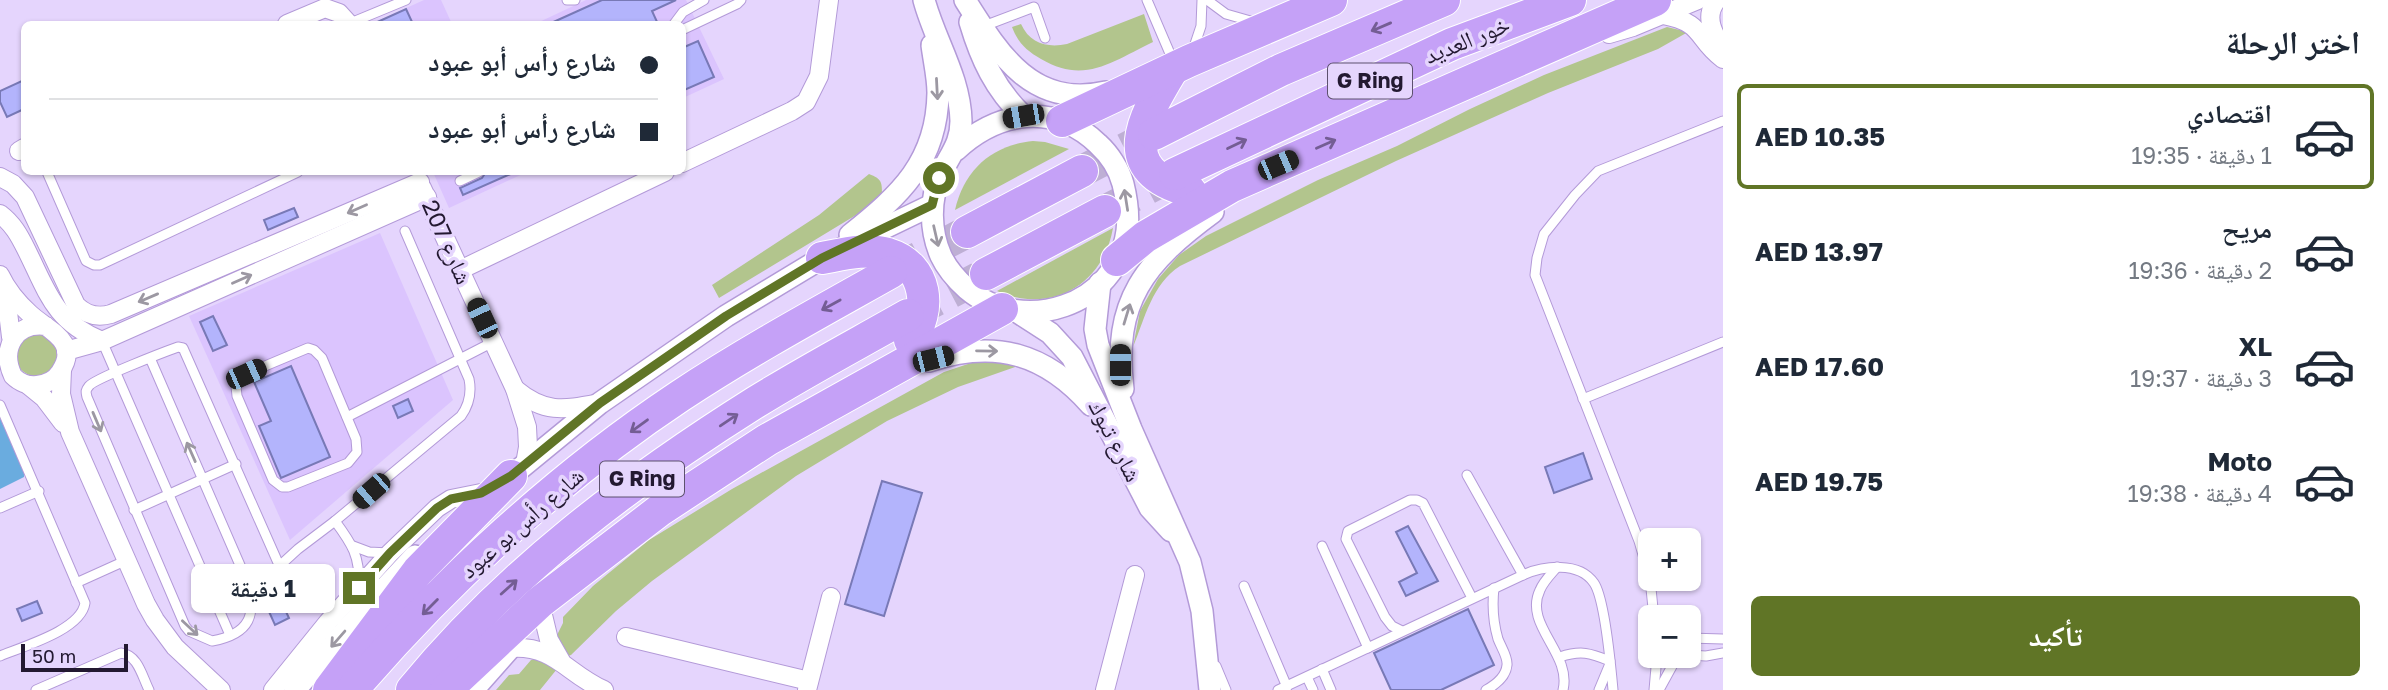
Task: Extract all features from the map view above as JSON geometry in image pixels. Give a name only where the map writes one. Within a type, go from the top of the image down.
[{"type":"highway","points":[[1062,121],[1179,66],[1331,0]]},
{"type":"highway","name":"خور العديد","points":[[1154,134],[1282,70],[1444,0]]},
{"type":"highway","name":"خور العديد","points":[[1175,174],[1452,44],[1570,0]]},
{"type":"highway","points":[[1109,272],[1145,237],[1232,186],[1528,56],[1659,8]]},
{"type":"highway","points":[[1179,66],[1146,115],[1141,131],[1141,149],[1148,166],[1160,180],[1196,192],[1214,192],[1232,186]]},
{"type":"highway","points":[[967,232],[1082,172]]},
{"type":"highway","points":[[986,274],[1105,211]]},
{"type":"highway","points":[[822,258],[866,251],[891,255],[909,266],[919,278],[925,300],[919,326],[913,337],[874,379]]},
{"type":"highway","name":"شارع رأس بو عبود","points":[[352,690],[414,623],[494,545],[611,447],[680,397],[781,333],[891,272]]},
{"type":"highway","points":[[446,690],[540,603],[660,510],[712,475],[874,379],[1011,311]]},
{"type":"highway","name":"شارع رأس بو عبود","points":[[412,690],[495,599],[629,487],[757,402],[908,315]]},
{"type":"highway","points":[[329,690],[418,571],[518,470]]},
{"type":"street","points":[[686,161],[806,102],[819,76],[830,0]]},
{"type":"street","points":[[923,0],[951,70],[960,101],[961,124],[956,150]]},
{"type":"street","points":[[964,0],[1010,65],[1029,80],[1051,91],[1084,95],[1139,85]]},
{"type":"street","points":[[964,0],[985,66],[995,86],[1023,116]]},
{"type":"street","points":[[1659,8],[1698,0]]},
{"type":"street","points":[[1717,0],[1710,18],[1711,28],[1723,47]]},
{"type":"street","points":[[1659,8],[1693,25],[1723,59]]},
{"type":"street","points":[[293,21],[319,10],[334,10],[346,21]]},
{"type":"street","points":[[822,258],[892,201],[909,183],[921,163],[932,137],[938,91],[930,22]]},
{"type":"street","points":[[1023,116],[1062,121],[1087,134],[1107,153],[1121,177],[1128,205],[1127,233],[1109,272],[1083,297],[1063,307],[1041,313],[1011,311],[978,298],[957,280],[942,258],[933,232],[932,205],[939,178],[956,150],[986,127],[1023,116]]},
{"type":"street","points":[[1132,429],[1123,390],[1120,354],[1125,317],[1133,294],[1166,249],[1278,165]]},
{"type":"street","points":[[460,270],[659,175]]},
{"type":"street","points":[[0,177],[13,184],[25,197],[76,305],[88,314],[104,316],[421,183]]},
{"type":"street","points":[[64,346],[102,341],[421,183]]},
{"type":"street","name":"شارع 207","points":[[421,183],[515,389],[527,427],[528,447],[518,470]]},
{"type":"street","points":[[295,690],[390,581],[481,493],[518,470],[600,403],[726,316],[822,258],[932,205]]},
{"type":"street","points":[[0,214],[18,233],[56,309],[80,331],[102,341]]},
{"type":"street","name":"شارع تبوك","points":[[1109,272],[1095,329],[1098,345],[1198,585],[1210,690]]},
{"type":"street","points":[[2,280],[22,306],[46,326]]},
{"type":"street","points":[[2,280],[9,310],[10,337],[5,355],[6,365],[19,381],[28,384],[48,383],[62,370]]},
{"type":"street","name":"شارع تبوك","points":[[1011,311],[1050,333],[1066,350],[1085,379],[1150,508],[1181,543]]},
{"type":"street","points":[[10,337],[20,328],[33,324],[46,326],[53,329],[64,346],[61,394],[70,432],[127,560],[155,620],[175,647],[223,688]]},
{"type":"street","points":[[64,346],[80,331]]},
{"type":"street","points":[[874,379],[956,353],[978,350],[1018,354],[1057,373],[1103,418]]},
{"type":"street","points":[[28,384],[44,398],[70,432]]},
{"type":"street","points":[[515,389],[529,401],[548,408],[575,408],[600,403]]},
{"type":"street","points":[[273,690],[390,553],[437,508],[451,499],[481,493]]},
{"type":"street","points":[[473,690],[592,562]]},
{"type":"street","points":[[1105,690],[1135,575]]},
{"type":"street","points":[[626,637],[808,686],[831,597]]},
{"type":"street","points":[[543,615],[549,640],[565,666]]},
{"type":"street","points":[[510,648],[538,649],[551,654],[591,684],[604,690]]},
{"type":"lane","points":[[355,21],[406,0]]},
{"type":"lane","points":[[567,0],[576,0]]},
{"type":"lane","points":[[676,21],[683,12],[704,0]]},
{"type":"lane","points":[[686,28],[741,0]]},
{"type":"lane","points":[[1147,0],[1179,66]]},
{"type":"lane","points":[[1179,66],[1200,26],[1204,0],[1236,18],[1258,23],[1280,22]]},
{"type":"lane","points":[[982,27],[1034,7],[1045,38]]},
{"type":"lane","points":[[1653,605],[1650,579],[1639,541],[1535,275],[1536,258],[1544,234],[1575,195],[1598,172],[1723,121]]},
{"type":"lane","points":[[48,175],[86,261],[94,265],[100,265],[287,175]]},
{"type":"lane","points":[[460,181],[473,175]]},
{"type":"lane","points":[[250,593],[279,565],[335,522],[461,416],[469,403],[471,387],[461,360],[405,231]]},
{"type":"lane","points":[[102,341],[230,635]]},
{"type":"lane","points":[[348,417],[493,342]]},
{"type":"lane","points":[[1583,399],[1723,342]]},
{"type":"lane","points":[[150,358],[250,593],[251,612],[248,624],[230,635],[208,641],[185,626],[86,393],[92,383],[115,373],[150,358],[178,346],[185,350],[279,565]]},
{"type":"lane","points":[[302,349],[314,350],[322,358],[348,417],[358,445],[354,458],[348,463],[282,487],[273,480],[237,396],[236,386],[246,374],[302,349]]},
{"type":"lane","points":[[0,405],[85,603],[76,621],[0,656]]},
{"type":"lane","points":[[134,510],[236,464]]},
{"type":"lane","points":[[1467,474],[1523,575]]},
{"type":"lane","points":[[0,508],[39,491]]},
{"type":"lane","points":[[1402,631],[1392,626],[1385,617],[1346,539],[1348,531],[1410,500],[1423,503],[1472,598]]},
{"type":"lane","points":[[335,522],[353,546],[359,569],[359,588]]},
{"type":"lane","points":[[353,546],[369,552],[390,553]]},
{"type":"lane","points":[[1322,546],[1368,648]]},
{"type":"lane","points":[[76,583],[127,560]]},
{"type":"lane","points":[[1557,567],[1539,591],[1536,612],[1560,657],[1566,679],[1563,690]]},
{"type":"lane","points":[[1244,586],[1282,688],[1535,570],[1557,567],[1578,571],[1588,576],[1596,585],[1613,690]]},
{"type":"lane","points":[[1486,690],[1504,675],[1507,664],[1492,609],[1494,589]]},
{"type":"lane","points":[[1653,600],[1655,605]]},
{"type":"lane","points":[[1701,638],[1723,639]]},
{"type":"lane","points":[[1206,639],[1226,690]]},
{"type":"lane","points":[[1560,657],[1576,652],[1610,661]]},
{"type":"lane","points":[[36,690],[121,653],[132,657],[146,689]]},
{"type":"lane","points":[[1701,656],[1723,653]]},
{"type":"lane","points":[[1599,690],[1610,661]]},
{"type":"lane","points":[[1657,690],[1658,668]]},
{"type":"lane","points":[[1657,690],[1670,668]]},
{"type":"lane","points":[[1322,669],[1331,690]]},
{"type":"lane","points":[[1307,677],[1313,690]]},
{"type":"shaded area","points":[[424,0],[441,0],[451,21],[378,21]]},
{"type":"shaded area","points":[[586,0],[686,0],[724,79],[686,97],[686,21],[541,21]]},
{"type":"shaded area","points":[[434,175],[520,175],[449,208]]},
{"type":"shaded area","points":[[380,233],[453,400],[290,540],[189,316]]},
{"type":"green space","points":[[1144,14],[1153,42],[1112,63],[1085,70],[1057,67],[1041,59],[1024,46],[1012,27],[1021,24],[1029,36],[1040,43],[1060,45]]},
{"type":"green space","points":[[1667,27],[1688,32],[1658,49],[1548,93],[1396,161],[1180,266],[1170,273],[1156,292],[1133,347],[1140,311],[1158,279],[1179,255],[1206,236],[1318,180],[1397,146],[1544,75]]},
{"type":"green space","points":[[1033,141],[1069,149],[955,210],[965,183],[982,162],[1005,148]]},
{"type":"green space","points":[[869,174],[879,179],[882,187],[882,195],[871,206],[719,298],[712,285],[819,215]]},
{"type":"green space","points":[[1113,228],[1098,265],[1072,290],[1055,297],[1036,299],[1017,298],[997,291]]},
{"type":"green space","points":[[36,334],[51,340],[57,355],[51,370],[36,376],[21,370],[15,355],[21,340]]},
{"type":"green space","points":[[1000,360],[1018,366],[958,387],[887,421],[796,476],[652,581],[568,656],[557,635],[563,617],[593,586],[649,540],[732,489],[944,372],[977,361]]},
{"type":"green space","points":[[537,658],[557,669],[540,690],[496,690],[509,675],[519,674],[531,660]]},
{"type":"water","points":[[0,418],[24,471],[24,477],[0,489]]},
{"type":"building","points":[[602,0],[676,0],[652,11],[657,21],[556,21]]},
{"type":"building","points":[[406,9],[412,21],[380,21]]},
{"type":"building","points":[[698,41],[714,77],[686,89],[686,46]]},
{"type":"building","points":[[21,81],[21,110],[7,117],[0,102],[0,91]]},
{"type":"building","points":[[484,175],[508,175],[463,195],[460,188]]},
{"type":"building","points":[[294,208],[298,217],[268,230],[264,220]]},
{"type":"building","points":[[213,316],[227,345],[213,351],[200,322]]},
{"type":"building","points":[[291,366],[330,457],[281,478],[259,426],[271,421],[254,382]]},
{"type":"building","points":[[408,399],[413,411],[398,418],[393,406]]},
{"type":"building","points":[[1583,453],[1592,479],[1554,493],[1545,467]]},
{"type":"building","points":[[882,481],[922,493],[884,616],[845,604]]},
{"type":"building","points":[[1408,526],[1438,581],[1406,596],[1399,582],[1417,573],[1396,532]]},
{"type":"building","points":[[280,599],[289,618],[275,625],[266,605]]},
{"type":"building","points":[[37,601],[42,613],[22,621],[17,609]]},
{"type":"building","points":[[1468,609],[1494,665],[1441,690],[1391,690],[1374,653]]},
{"type":"tunnel","points":[[1082,171],[1154,134]]},
{"type":"tunnel","points":[[1105,211],[1175,174]]},
{"type":"tunnel","points":[[891,272],[967,232]]},
{"type":"tunnel","points":[[908,315],[986,274]]},
{"type":"route","points":[[359,588],[390,553],[437,508],[451,499],[481,493],[511,476],[600,403],[726,316],[822,258],[932,205],[939,178]]}]
